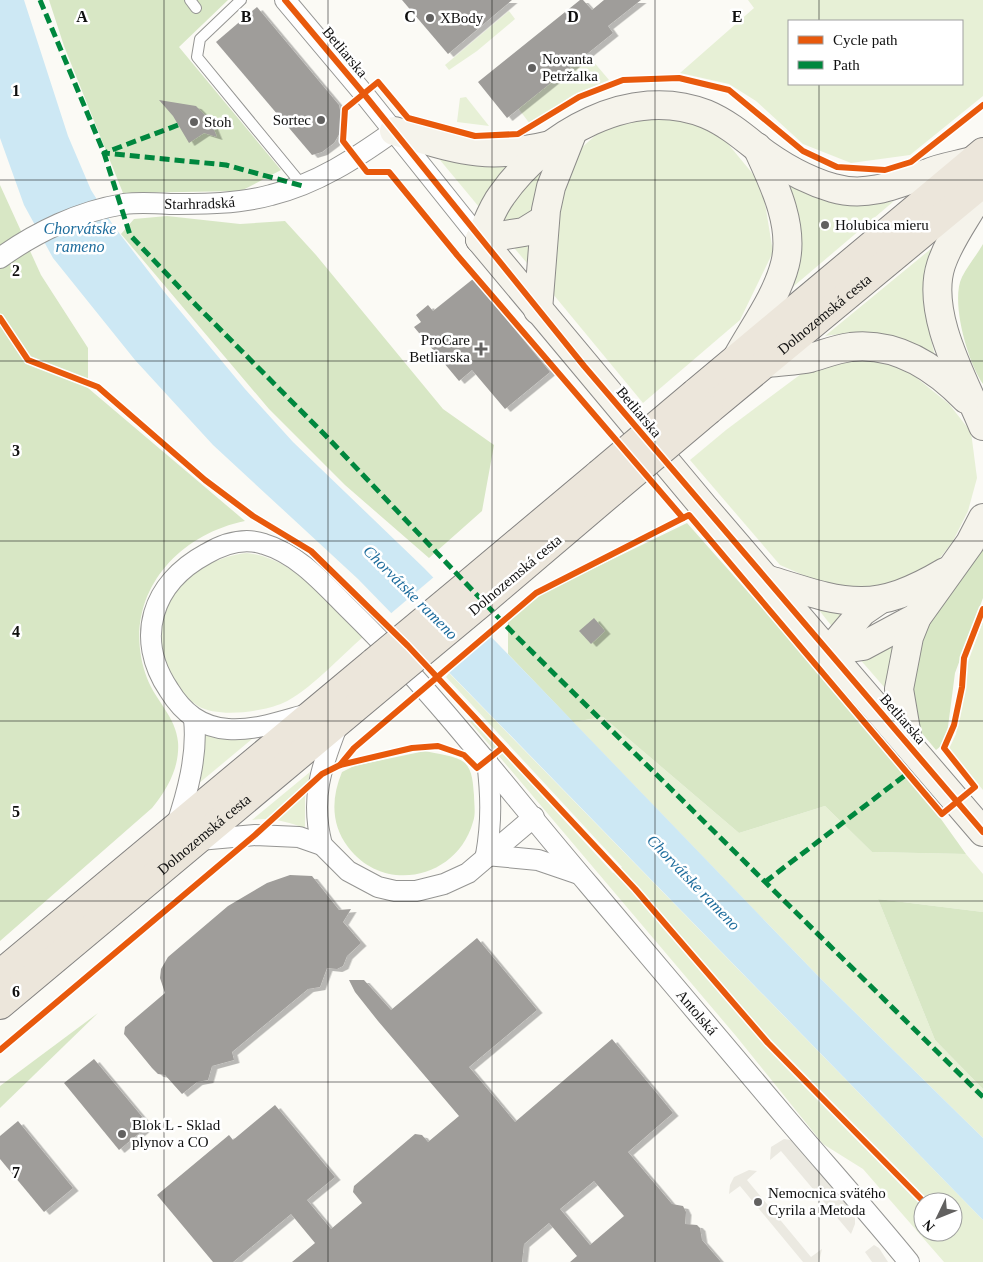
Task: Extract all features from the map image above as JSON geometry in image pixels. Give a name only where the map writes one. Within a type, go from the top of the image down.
[{"type":"main road","name":"Dolnozemská cesta","points":[[702,402],[736,360],[979,165]]},
{"type":"main road","name":"Dolnozemská cesta","points":[[0,1005],[187,834],[310,714],[383,670],[702,402],[768,363],[979,165]]},
{"type":"main road","name":"Dolnozemská cesta","points":[[0,974],[187,834],[339,724],[383,670]]},
{"type":"street","name":"Betliarska","points":[[285,0],[394,131],[538,310],[983,832]]},
{"type":"street","points":[[480,239],[502,195],[528,164],[550,145],[573,131],[612,113],[645,107],[667,106],[706,114],[735,128],[757,147],[790,169],[833,188],[869,190],[890,187],[905,183],[929,172],[979,165]]},
{"type":"street","name":"Starhradská","points":[[0,258],[29,238],[89,213],[125,204],[208,204],[269,196],[303,186],[357,158],[394,131]]},
{"type":"street","points":[[394,131],[474,152],[525,151],[550,145]]},
{"type":"street","points":[[538,310],[545,219],[551,187],[573,131]]},
{"type":"street","points":[[736,360],[780,280],[787,250],[782,209],[757,147]]},
{"type":"street","points":[[979,418],[944,331],[938,292],[940,267],[949,247],[983,187]]},
{"type":"street","points":[[480,239],[518,234],[545,219]]},
{"type":"street","points":[[768,363],[809,358],[831,350],[853,347],[882,350],[917,360],[933,368],[979,418]]},
{"type":"street","points":[[908,743],[899,689],[909,637],[917,617],[970,543],[983,518]]},
{"type":"street","name":"Antolská","points":[[194,719],[173,697],[156,665],[150,634],[156,607],[170,581],[190,563],[224,545],[235,542],[265,544],[289,556],[311,572],[397,656],[487,760],[579,874],[909,1262]]},
{"type":"street","points":[[766,579],[842,600],[858,602],[878,601],[914,589],[951,568]]},
{"type":"street","points":[[829,651],[851,623],[878,601]]},
{"type":"street","points":[[829,651],[863,646],[917,617]]},
{"type":"street","points":[[310,714],[250,729],[228,729],[194,719],[196,734],[186,797],[187,834],[271,834],[299,837],[322,845],[338,863],[360,878],[378,887],[404,892],[428,889],[444,884],[468,872],[534,817]]},
{"type":"street","points":[[322,845],[316,816],[316,792],[327,751],[339,724]]},
{"type":"street","points":[[486,856],[491,832],[492,804],[487,760]]},
{"type":"street","points":[[486,856],[538,860],[579,874]]},
{"type":"lane","points":[[241,0],[200,39],[197,57],[303,186]]},
{"type":"green space","points":[[49,0],[228,0],[179,47],[281,170],[241,191],[123,193],[64,46]]},
{"type":"green space","points":[[748,0],[983,0],[983,96],[910,155],[851,163],[803,144],[756,101],[729,84],[680,73],[754,8]]},
{"type":"green space","points":[[509,11],[515,19],[477,51],[449,70],[445,65]]},
{"type":"green space","points":[[587,54],[609,80],[573,95],[530,124],[518,108]]},
{"type":"green space","points":[[466,97],[489,126],[457,122],[460,98]]},
{"type":"green space","points":[[657,117],[690,122],[724,139],[762,185],[773,252],[740,320],[643,403],[548,288],[552,230],[568,160],[598,133],[629,118]]},
{"type":"green space","points":[[557,148],[541,203],[528,216],[502,229],[503,206]]},
{"type":"green space","points":[[435,154],[526,159],[484,213]]},
{"type":"green space","points":[[785,180],[812,195],[837,203],[863,205],[894,201],[788,291],[796,262],[799,222],[792,195]]},
{"type":"green space","points":[[0,185],[41,275],[88,348],[88,388],[245,521],[218,529],[195,541],[174,557],[158,577],[146,599],[140,624],[140,650],[147,678],[173,725],[178,742],[175,769],[163,794],[152,808],[0,941]]},
{"type":"green space","points":[[167,216],[240,224],[285,221],[316,255],[443,409],[494,445],[482,511],[429,558],[345,485],[269,409],[121,234],[134,219]]},
{"type":"green space","points":[[537,231],[532,269],[510,243]]},
{"type":"green space","points":[[983,244],[983,384],[972,362],[962,332],[958,301],[962,277]]},
{"type":"green space","points":[[932,248],[925,290],[927,315],[935,356],[908,344],[881,337],[854,334],[825,336]]},
{"type":"green space","points":[[851,355],[897,362],[949,404],[971,432],[977,478],[968,511],[952,543],[934,565],[897,584],[869,590],[833,588],[780,565],[690,460],[726,430],[805,371]]},
{"type":"green space","points":[[687,523],[908,773],[966,854],[872,852],[825,806],[739,833],[603,717],[573,722],[508,654],[508,621],[541,594]]},
{"type":"green space","points":[[983,548],[983,598],[955,673],[946,742],[936,750],[916,726],[910,688],[929,613]]},
{"type":"green space","points":[[247,553],[265,557],[297,574],[325,598],[363,637],[303,691],[283,703],[252,711],[228,713],[207,710],[198,706],[186,696],[171,674],[163,652],[161,630],[165,611],[174,593],[188,578],[205,566],[225,558]]},
{"type":"green space","points":[[811,600],[852,608],[834,629]]},
{"type":"green space","points":[[983,621],[983,790],[949,749],[956,734],[968,662]]},
{"type":"green space","points":[[899,637],[891,695],[858,657]]},
{"type":"green space","points":[[449,673],[956,1192],[913,1192],[913,1226],[863,1169],[823,1144],[736,1036],[470,722],[472,720],[613,873],[622,867],[446,677]]},
{"type":"green space","points":[[603,717],[739,833],[825,806],[872,852],[966,854],[983,874],[983,912],[878,899],[935,1040],[983,1089],[983,1138],[822,980],[573,722]]},
{"type":"green space","points":[[203,730],[252,739],[198,784]]},
{"type":"green space","points":[[425,751],[457,758],[468,766],[473,787],[475,812],[473,822],[465,841],[452,857],[436,868],[418,874],[399,875],[380,871],[363,862],[342,839],[334,811],[338,782],[342,772],[354,766]]},
{"type":"green space","points":[[310,772],[305,798],[305,828],[272,820],[252,820]]},
{"type":"green space","points":[[878,899],[983,912],[983,1089],[935,1040]]},
{"type":"green space","points":[[98,1013],[0,1108],[0,1086]]},
{"type":"green space","points":[[963,1200],[983,1220],[983,1262],[944,1262],[927,1242],[963,1242]]},
{"type":"shaded area","points":[[784,1139],[798,1144],[851,1208],[855,1216],[855,1224],[851,1234],[781,1151],[770,1160],[771,1147]]},
{"type":"shaded area","points":[[749,1170],[757,1171],[747,1180],[811,1257],[822,1249],[819,1262],[803,1262],[740,1186],[729,1194],[730,1185],[734,1177]]},
{"type":"shaded area","points":[[874,1245],[879,1248],[888,1262],[872,1262],[865,1252]]},
{"type":"water","name":"Chorvátske rameno","points":[[0,0],[24,0],[68,136],[91,190],[113,225],[166,294],[245,389],[293,442],[424,568],[822,980],[983,1138],[983,1220],[963,1199],[963,1192],[956,1192],[358,579],[213,445],[135,360],[53,258],[24,205],[0,138]]},
{"type":"pier","points":[[435,576],[492,635],[447,674],[389,615]]},
{"type":"building","points":[[402,0],[512,0],[448,54]]},
{"type":"building","name":"Novanta Petržalka","points":[[580,0],[583,0],[592,10],[604,0],[641,0],[608,26],[613,33],[507,118],[478,82]]},
{"type":"building","points":[[257,7],[339,105],[342,120],[340,133],[334,143],[322,152],[312,155],[216,42]]},
{"type":"building","name":"Stoh","points":[[159,100],[196,106],[210,120],[217,137],[204,133],[189,143],[173,116]]},
{"type":"building","name":"ProCare Betliarska","points":[[473,279],[550,372],[505,409],[472,370],[459,381],[414,327],[421,322],[416,315],[428,305],[433,311]]},
{"type":"building","points":[[594,618],[605,631],[591,644],[579,631]]},
{"type":"building","points":[[290,875],[312,876],[339,910],[351,909],[343,922],[361,943],[347,956],[343,966],[337,969],[327,968],[320,987],[308,989],[232,1052],[234,1060],[212,1066],[208,1080],[197,1082],[182,1094],[165,1075],[158,1074],[152,1068],[124,1034],[125,1027],[165,993],[160,978],[161,969],[168,957],[228,906],[267,883]]},
{"type":"building","points":[[477,938],[537,1010],[469,1067],[515,1122],[612,1039],[673,1113],[628,1152],[672,1204],[683,1206],[686,1212],[685,1224],[697,1225],[700,1228],[702,1240],[721,1262],[570,1262],[577,1256],[549,1223],[524,1244],[522,1262],[292,1262],[315,1243],[291,1214],[233,1262],[213,1262],[157,1195],[229,1135],[233,1140],[275,1105],[335,1177],[307,1200],[331,1229],[362,1203],[353,1192],[354,1186],[415,1134],[422,1135],[428,1142],[459,1116],[378,1021],[355,992],[349,980],[364,980],[391,1010]],"holes":[[[594,1181],[624,1216],[590,1245],[560,1209]]]},
{"type":"building","points":[[94,1059],[149,1125],[119,1150],[64,1083]]},
{"type":"building","points":[[18,1121],[73,1188],[44,1212],[0,1159],[0,1136]]},
{"type":"marked path","points":[[40,0],[104,153],[130,235],[196,305],[326,436],[514,634],[983,1097]]},
{"type":"marked path","points":[[178,125],[104,153],[226,165],[303,186]]},
{"type":"marked path","points":[[765,882],[908,773]]},
{"type":"cycle path","points":[[285,0],[364,94],[584,366],[983,832]]},
{"type":"cycle path","points":[[683,518],[457,255],[389,172],[367,172],[343,141],[345,109],[378,82],[408,118],[475,136],[518,134],[579,97],[623,80],[679,78],[729,90],[803,151],[837,167],[885,170],[911,162],[983,105]]},
{"type":"cycle path","points":[[0,318],[28,360],[98,387],[205,480],[253,516],[311,551],[408,646],[635,889],[768,1043],[914,1192]]},
{"type":"cycle path","points":[[340,765],[354,748],[536,593],[689,515],[942,814],[975,787],[944,748],[954,725],[962,687],[964,658],[983,609]]},
{"type":"cycle path","points":[[0,1050],[255,835],[322,774],[340,765],[412,748],[438,746],[464,755],[477,768],[502,748]]},
{"type":"place","name":"XBody","points":[[430,18]]},
{"type":"place","name":"Novanta Petržalka","points":[[532,68]]},
{"type":"place","name":"Sortec","points":[[321,120]]},
{"type":"place","name":"Stoh","points":[[194,122]]},
{"type":"place","name":"Holubica mieru","points":[[825,225]]},
{"type":"place","name":"ProCare Betliarska","points":[[481,349]]},
{"type":"place","name":"Blok L - Sklad plynov a CO","points":[[122,1134]]},
{"type":"place","name":"Nemocnica svätého Cyrila a Metoda","points":[[758,1202]]}]
